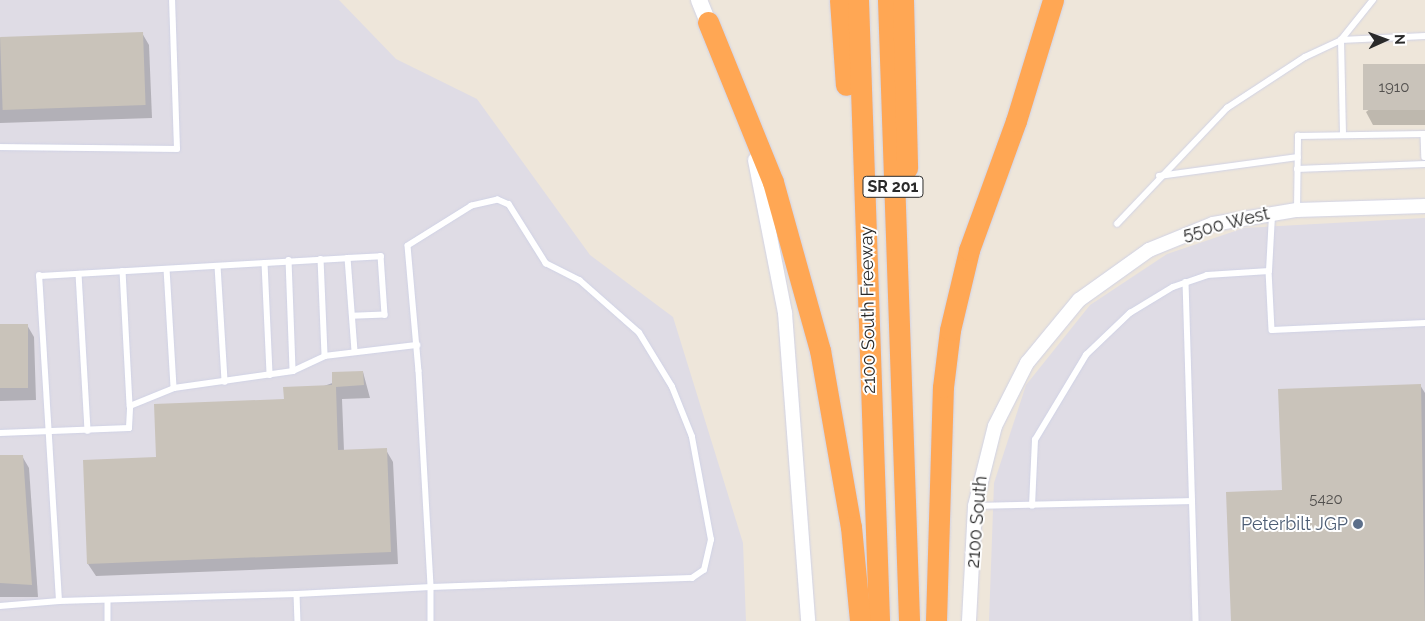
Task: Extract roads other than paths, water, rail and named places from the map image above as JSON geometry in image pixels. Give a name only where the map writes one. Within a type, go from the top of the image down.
[{"type":"highway","points":[[840,0],[854,224],[870,385]]},
{"type":"highway","name":"2100 South Freeway","points":[[858,0],[879,621]]},
{"type":"highway","name":"2100 South Freeway","points":[[888,0],[898,375],[909,621]]},
{"type":"highway","points":[[898,375],[908,329],[903,0]]},
{"type":"highway","points":[[936,621],[943,387],[950,330],[968,250],[1016,122],[1053,0]]},
{"type":"highway","points":[[708,22],[773,182],[820,350],[851,527],[860,621]]},
{"type":"main road","points":[[699,0],[708,22]]},
{"type":"street","points":[[708,22],[752,149],[780,278],[808,621]]},
{"type":"street","name":"5500 West","points":[[995,426],[1027,363],[1049,332],[1114,271],[1175,237],[1272,212],[1425,206]]},
{"type":"street","name":"2100 South","points":[[969,621],[975,506],[995,426]]},
{"type":"lane","points":[[0,147],[177,149],[172,0]]},
{"type":"lane","points":[[1343,135],[1341,40],[1373,0]]},
{"type":"lane","points":[[1117,224],[1159,176],[1227,108],[1305,57],[1341,40],[1425,36]]},
{"type":"lane","points":[[1298,210],[1298,136],[1425,134],[1425,158]]},
{"type":"lane","points":[[1159,176],[1298,157]]},
{"type":"lane","points":[[1297,169],[1425,164]]},
{"type":"lane","points":[[0,606],[59,601],[297,594],[432,587],[692,578],[709,563],[712,540],[692,437],[672,387],[639,333],[614,308],[580,281],[546,264],[509,206],[498,200],[472,206],[408,246],[417,345],[432,587],[431,621]]},
{"type":"lane","points":[[1272,212],[1269,271],[1272,330],[1425,322]]},
{"type":"lane","points":[[59,601],[39,276],[381,256],[384,315],[353,316]]},
{"type":"lane","points":[[348,258],[355,352]]},
{"type":"lane","points":[[321,259],[326,356]]},
{"type":"lane","points":[[289,260],[293,371]]},
{"type":"lane","points":[[265,263],[270,375]]},
{"type":"lane","points":[[218,266],[225,382]]},
{"type":"lane","points":[[167,269],[174,388]]},
{"type":"lane","points":[[0,433],[129,428],[130,406],[122,271]]},
{"type":"lane","points":[[1032,506],[1035,440],[1086,355],[1130,313],[1186,282],[1207,275],[1269,271]]},
{"type":"lane","points":[[79,274],[88,431]]},
{"type":"lane","points":[[1186,282],[1196,621]]},
{"type":"lane","points":[[130,406],[174,388],[293,371],[326,356],[417,345]]},
{"type":"lane","points":[[975,506],[1192,501]]},
{"type":"lane","points":[[297,594],[298,621]]},
{"type":"lane","points":[[108,600],[108,621]]},
{"type":"place","name":"Peterbilt JGP","points":[[1358,524]]}]
